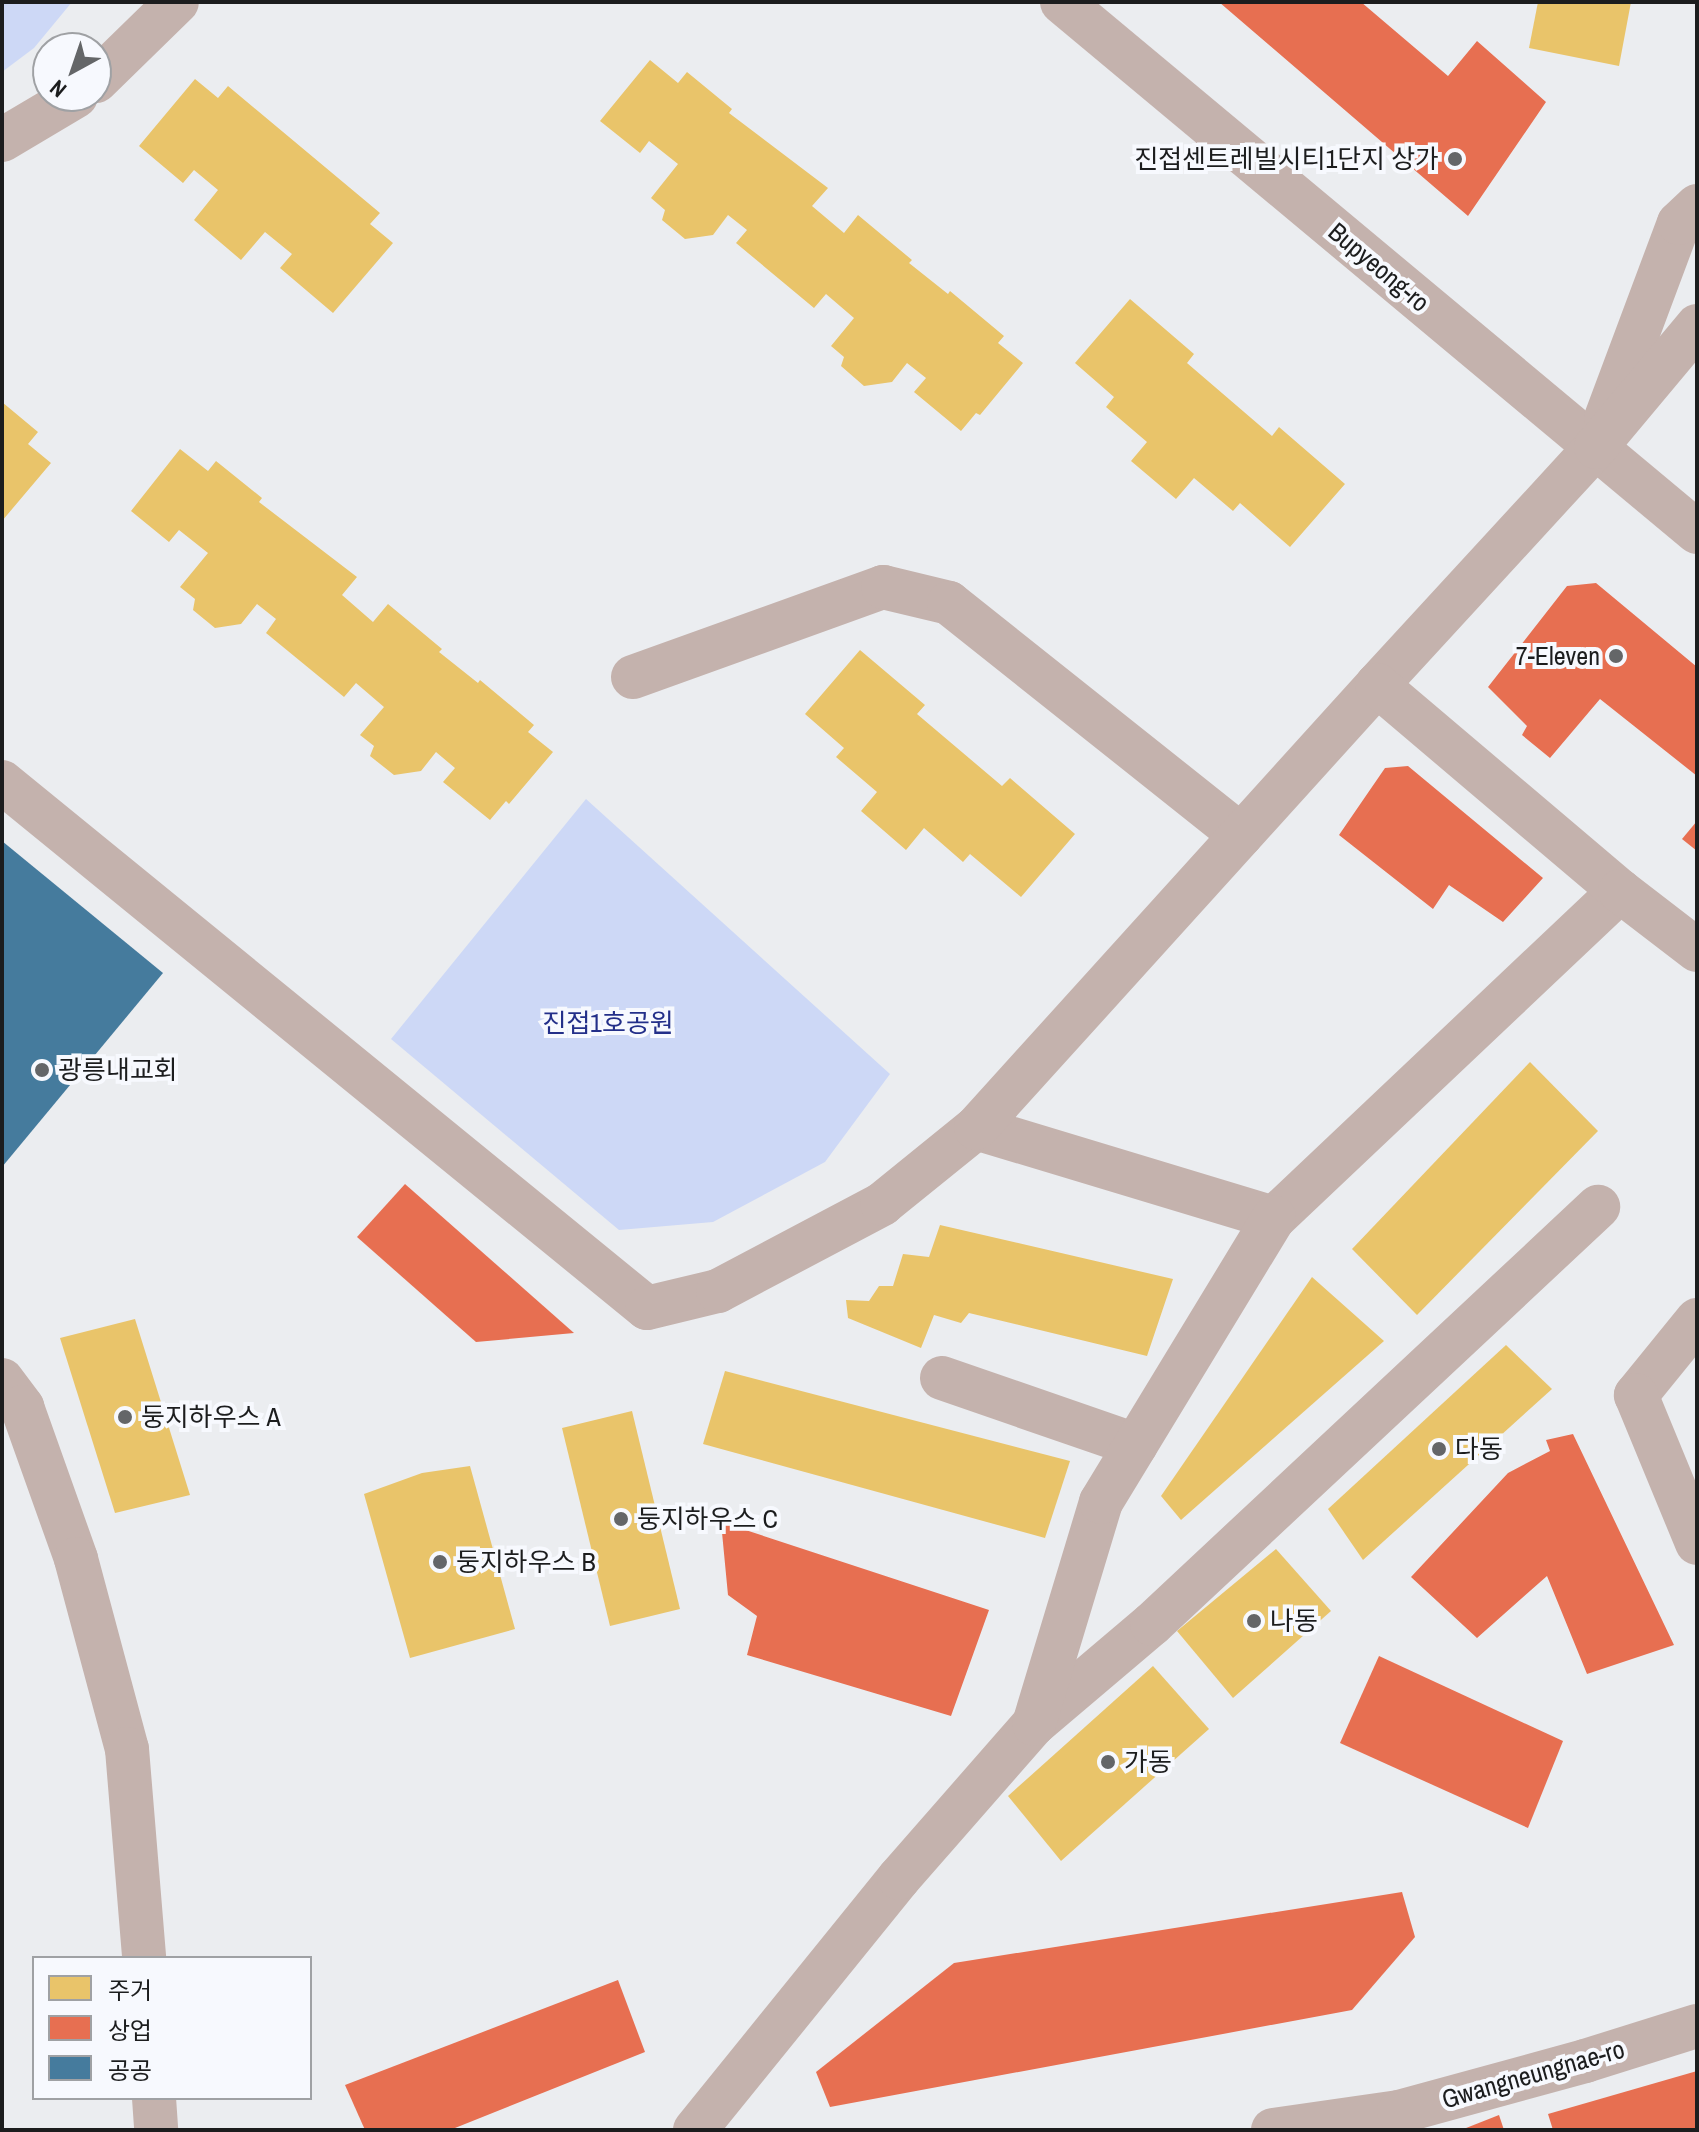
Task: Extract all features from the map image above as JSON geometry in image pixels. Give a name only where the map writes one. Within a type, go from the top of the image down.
[{"type":"street","points":[[112,65],[177,2]]},
{"type":"street","name":"Bupyeong-ro","points":[[1062,2],[1697,532]]},
{"type":"street","points":[[2,140],[49,112]]},
{"type":"street","points":[[1596,447],[1679,223],[1697,206]]},
{"type":"street","points":[[2,782],[647,1308],[718,1291],[882,1204],[976,1128],[1596,447],[1697,326]]},
{"type":"street","points":[[1596,447],[1697,366]]},
{"type":"street","points":[[633,677],[883,587],[949,603],[1241,835]]},
{"type":"street","points":[[1377,685],[1620,891],[1697,950]]},
{"type":"street","points":[[1034,1724],[1101,1502],[1274,1218],[1620,891]]},
{"type":"street","points":[[976,1128],[1274,1218]]},
{"type":"street","points":[[695,2130],[899,1878],[1034,1724],[1152,1624],[1598,1207]]},
{"type":"street","points":[[1697,1320],[1636,1395],[1697,1543]]},
{"type":"street","points":[[942,1378],[1136,1445]]},
{"type":"street","points":[[2,1380],[22,1407],[76,1559],[127,1749],[144,1956]]},
{"type":"street","name":"Gwangneungnae-ro","points":[[1273,2130],[1401,2121],[1697,2026]]},
{"type":"street","points":[[154,2100],[156,2130]]},
{"type":"green space","points":[[2,2],[72,2],[47,32],[32,32],[32,50],[2,72]]},
{"type":"green space","name":"진접1호공원","points":[[586,799],[890,1074],[825,1162],[713,1222],[619,1230],[391,1039]]},
{"type":"building: 주거","points":[[1538,2],[1631,2],[1619,66],[1529,48]]},
{"type":"building: 주거","points":[[650,60],[678,83],[687,72],[732,109],[729,113],[828,188],[812,206],[844,233],[858,215],[912,260],[909,263],[948,294],[950,291],[1004,336],[998,343],[1023,363],[980,415],[976,413],[961,431],[914,392],[926,378],[907,363],[892,382],[864,386],[841,366],[844,357],[831,346],[854,318],[826,294],[814,308],[736,243],[747,230],[728,215],[713,235],[685,239],[662,220],[665,210],[651,198],[678,164],[649,141],[640,153],[600,121]]},
{"type":"building: 주거","points":[[195,79],[218,98],[228,86],[380,213],[370,224],[393,243],[333,313],[280,268],[292,254],[265,232],[241,260],[194,220],[218,190],[194,170],[183,183],[139,146]]},
{"type":"building: 주거","points":[[1130,299],[1194,354],[1187,363],[1272,436],[1279,427],[1345,484],[1290,547],[1240,503],[1233,511],[1194,478],[1176,499],[1131,461],[1147,442],[1106,407],[1114,397],[1075,363]]},
{"type":"building: 주거","points":[[2,402],[38,432],[28,444],[51,463],[2,521]]},
{"type":"building: 주거","points":[[180,449],[208,471],[216,461],[262,498],[259,502],[357,577],[342,595],[373,622],[388,604],[442,649],[439,652],[478,683],[480,680],[534,725],[528,732],[553,752],[509,804],[506,801],[490,820],[443,782],[455,768],[436,752],[421,771],[394,775],[370,756],[374,746],[360,735],[384,707],[356,683],[344,697],[266,633],[276,619],[257,604],[241,624],[215,628],[193,610],[195,599],[180,587],[208,553],[179,530],[169,542],[131,511]]},
{"type":"building: 주거","points":[[860,650],[925,705],[917,714],[1002,786],[1010,778],[1075,834],[1021,897],[970,854],[963,862],[924,828],[906,850],[861,811],[877,792],[836,757],[844,748],[805,714]]},
{"type":"building: 주거","points":[[1530,1062],[1598,1131],[1417,1315],[1352,1249]]},
{"type":"building: 주거","points":[[940,1225],[1173,1279],[1147,1356],[969,1313],[961,1323],[934,1315],[921,1348],[848,1318],[846,1300],[869,1301],[879,1286],[893,1286],[903,1254],[929,1257]]},
{"type":"building: 주거","points":[[1312,1277],[1384,1341],[1181,1520],[1161,1496]]},
{"type":"building: 주거","name":"둥지하우스 A","points":[[135,1319],[190,1495],[115,1513],[60,1338]]},
{"type":"building: 주거","name":"다동","points":[[1506,1345],[1552,1389],[1363,1560],[1328,1509]]},
{"type":"building: 주거","points":[[725,1371],[1070,1461],[1045,1538],[703,1444]]},
{"type":"building: 주거","name":"둥지하우스 C","points":[[632,1411],[680,1609],[610,1626],[562,1428]]},
{"type":"building: 주거","name":"둥지하우스 B","points":[[470,1466],[515,1629],[410,1658],[364,1494],[422,1473]]},
{"type":"building: 주거","name":"나동","points":[[1276,1549],[1331,1611],[1233,1698],[1177,1631]]},
{"type":"building: 주거","name":"가동","points":[[1153,1666],[1209,1729],[1061,1861],[1008,1796]]},
{"type":"building: 상업","name":"진접센트레빌시티1단지 상가","points":[[1219,2],[1361,2],[1448,76],[1477,41],[1546,102],[1468,216]]},
{"type":"building: 상업","points":[[1596,583],[1697,667],[1697,776],[1600,699],[1550,758],[1522,735],[1527,726],[1488,687],[1567,586]]},
{"type":"building: 상업","points":[[1408,766],[1543,878],[1503,922],[1449,885],[1433,909],[1339,835],[1385,768]]},
{"type":"building: 상업","points":[[1697,821],[1697,851],[1682,839]]},
{"type":"building: 상업","points":[[405,1184],[574,1333],[476,1342],[357,1237]]},
{"type":"building: 상업","points":[[1573,1434],[1674,1645],[1587,1674],[1547,1576],[1477,1638],[1411,1577],[1508,1473],[1550,1451],[1546,1440]]},
{"type":"building: 상업","points":[[721,1522],[989,1610],[951,1716],[747,1655],[757,1616],[728,1595]]},
{"type":"building: 상업","points":[[1379,1656],[1563,1741],[1528,1828],[1340,1743]]},
{"type":"building: 상업","points":[[1402,1892],[1415,1937],[1352,2010],[830,2107],[816,2072],[954,1963]]},
{"type":"building: 상업","points":[[618,1980],[645,2052],[450,2130],[365,2130],[345,2085]]},
{"type":"building: 상업","points":[[1697,2071],[1697,2130],[1553,2130],[1548,2114]]},
{"type":"building: 상업","points":[[1499,2115],[1504,2130],[1461,2130]]},
{"type":"building: 공공","name":"광릉내교회","points":[[2,841],[163,973],[2,1167]]},
{"type":"place","name":"진접센트레빌시티1단지 상가","points":[[1455,159]]},
{"type":"place","name":"7-Eleven","points":[[1616,656]]},
{"type":"place","name":"광릉내교회","points":[[42,1070]]},
{"type":"place","name":"둥지하우스 A","points":[[125,1417]]},
{"type":"place","name":"다동","points":[[1439,1449]]},
{"type":"place","name":"둥지하우스 C","points":[[621,1519]]},
{"type":"place","name":"둥지하우스 B","points":[[440,1562]]},
{"type":"place","name":"나동","points":[[1254,1621]]},
{"type":"place","name":"가동","points":[[1108,1762]]}]
